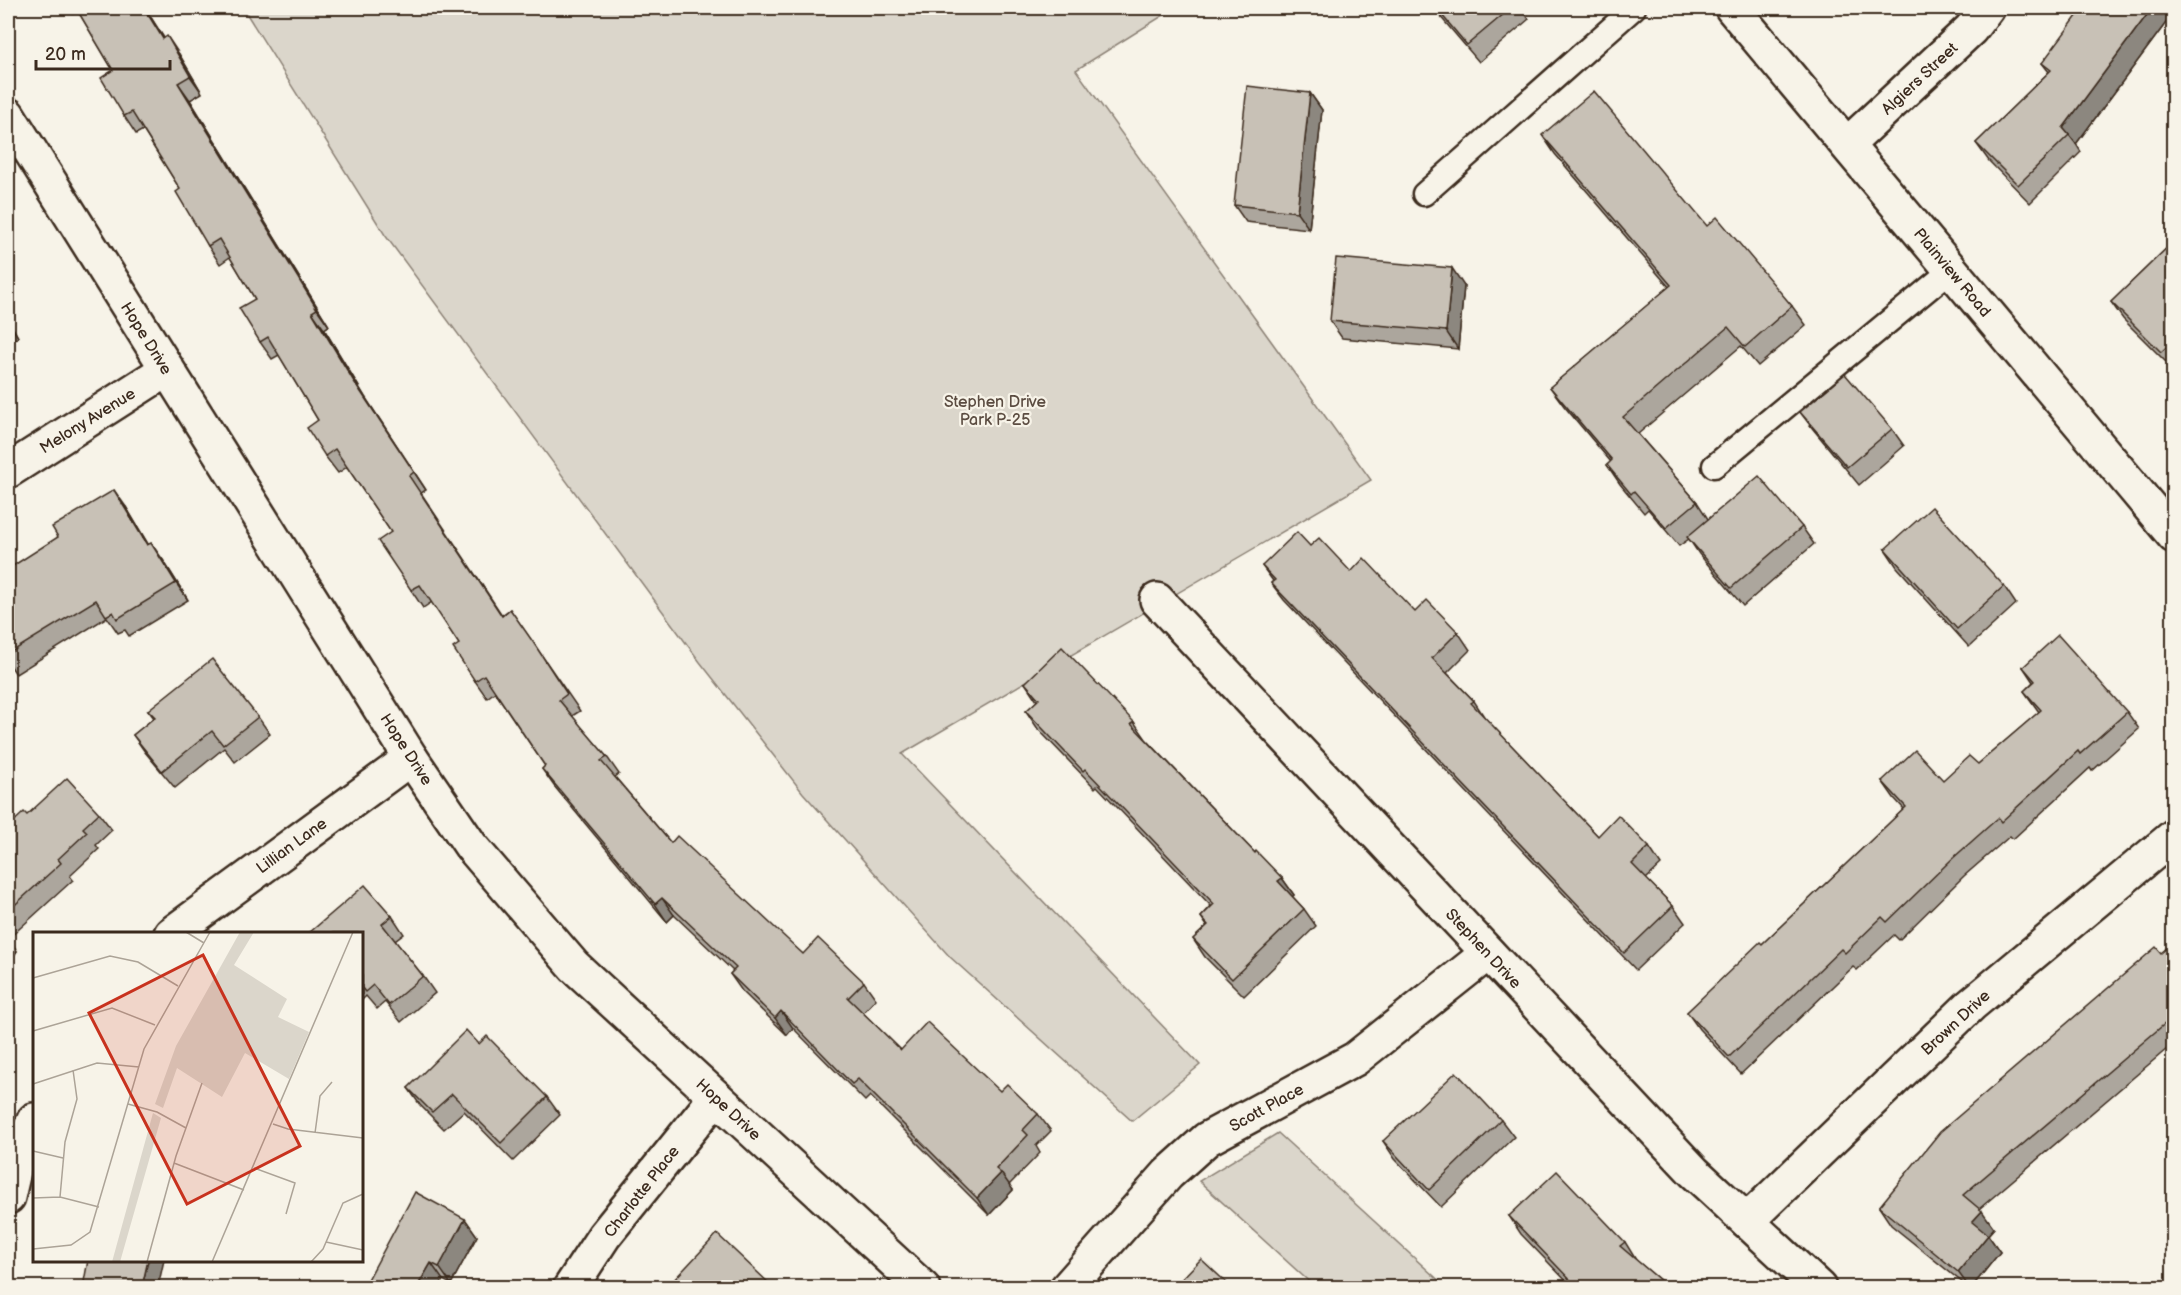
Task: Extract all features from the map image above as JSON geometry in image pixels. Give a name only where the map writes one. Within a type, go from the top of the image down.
[{"type":"street","name":"Plainview Road","points":[[1732,8],[1951,270],[2169,519]]},
{"type":"street","name":"Algiers Street","points":[[1848,144],[1971,29],[1987,8]]},
{"type":"street","name":"Hope Drive","points":[[8,115],[411,758],[471,846],[574,966],[923,1287]]},
{"type":"street","name":"Melony Avenue","points":[[8,471],[166,370]]},
{"type":"street","name":"Stephen Drive","points":[[1157,600],[1694,1172],[1819,1287]]},
{"type":"street","name":"Lillian Lane","points":[[172,932],[411,758]]},
{"type":"street","name":"Brown Drive","points":[[1748,1221],[1971,1005],[2174,836]]},
{"type":"street","name":"Scott Place","points":[[1067,1287],[1168,1174],[1207,1139],[1355,1059],[1488,953]]},
{"type":"street","name":"Charlotte Place","points":[[570,1287],[604,1236],[716,1097]]},
{"type":"street","points":[[8,1197],[16,1162],[33,1122]]},
{"type":"lane","points":[[1424,194],[1634,8]]},
{"type":"lane","points":[[1714,466],[1951,270]]},
{"type":"green space","name":"Stephen Drive Park P-25","points":[[243,8],[1175,8],[1076,70],[1371,480],[902,754],[1200,1065],[1132,1121],[950,957],[803,793],[700,662],[385,235]]},
{"type":"green space","points":[[1278,1133],[1446,1287],[1315,1287],[1199,1181]]},
{"type":"building","points":[[76,8],[144,8],[163,39],[167,36],[190,76],[178,83],[317,309],[312,312],[353,380],[414,472],[409,476],[502,616],[510,609],[533,642],[567,694],[559,700],[607,757],[601,761],[671,843],[677,836],[803,954],[818,938],[864,982],[848,998],[901,1050],[927,1022],[1000,1091],[1007,1084],[1038,1114],[1023,1130],[1028,1135],[996,1169],[1001,1173],[977,1198],[858,1079],[852,1084],[781,1011],[775,1018],[730,974],[736,968],[662,898],[655,904],[542,769],[545,766],[484,675],[475,681],[453,648],[459,644],[420,585],[411,590],[378,541],[391,532],[335,449],[325,456],[307,428],[318,420],[268,337],[260,342],[239,308],[255,299],[219,239],[208,246],[176,192],[180,189],[132,112],[124,116],[101,78],[113,70]]},
{"type":"building","points":[[1436,8],[1511,8],[1467,45]]},
{"type":"building","points":[[2083,8],[2152,8],[2063,128],[2069,135],[2018,185],[1976,143],[2051,70],[2042,63]]},
{"type":"building","points":[[1247,86],[1310,93],[1297,212],[1234,205]]},
{"type":"building","points":[[1594,91],[1707,226],[1717,217],[1792,306],[1745,347],[1728,327],[1623,417],[1697,502],[1666,528],[1634,491],[1631,494],[1607,465],[1612,460],[1550,387],[1671,285],[1542,135]]},
{"type":"building","points":[[2174,241],[2174,340],[2161,352],[2111,302]]},
{"type":"building","points":[[1336,258],[1452,268],[1446,331],[1330,321]]},
{"type":"building","points":[[1845,374],[1892,429],[1847,467],[1800,412]]},
{"type":"building","points":[[1759,476],[1802,527],[1731,588],[1687,537]]},
{"type":"building","points":[[114,490],[147,545],[151,543],[176,583],[117,619],[113,612],[106,616],[96,600],[8,654],[8,569],[58,537],[52,527]]},
{"type":"building","points":[[1932,507],[2004,586],[1957,629],[1885,549]]},
{"type":"building","points":[[1297,532],[1310,546],[1319,538],[1351,572],[1364,558],[1415,612],[1427,600],[1458,632],[1432,658],[1474,701],[1471,703],[1598,836],[1618,815],[1649,847],[1632,864],[1673,906],[1624,953],[1271,583],[1275,580],[1262,566]]},
{"type":"building","points":[[2058,635],[2127,712],[2080,754],[2078,751],[2001,822],[1998,818],[1887,922],[1882,917],[1845,953],[1841,949],[1729,1057],[1687,1012],[1906,807],[1882,781],[1915,750],[1943,780],[1969,756],[1978,764],[2041,710],[2024,691],[2035,681],[2023,667]]},
{"type":"building","points":[[1062,647],[1134,722],[1131,724],[1282,878],[1278,881],[1304,909],[1232,979],[1193,939],[1208,925],[1201,917],[1214,904],[1026,711],[1039,699],[1025,683]]},
{"type":"building","points":[[212,659],[258,717],[223,745],[212,731],[162,771],[133,735],[155,717],[148,710]]},
{"type":"building","points":[[67,778],[99,813],[83,828],[87,832],[58,859],[61,863],[8,911],[8,827],[24,812],[27,815]]},
{"type":"building","points":[[365,885],[392,916],[382,924],[423,976],[389,1005],[373,985],[365,992],[363,989],[363,932],[310,932]]},
{"type":"building","points":[[2174,942],[2174,1016],[1963,1195],[1982,1211],[1972,1222],[1988,1235],[1958,1272],[1879,1207],[1940,1132],[2156,947],[2161,953]]},
{"type":"building","points":[[466,1030],[479,1044],[487,1036],[547,1097],[501,1143],[452,1094],[432,1112],[408,1088]]},
{"type":"building","points":[[1456,1072],[1501,1120],[1429,1190],[1383,1141]]},
{"type":"building","points":[[1557,1171],[1625,1242],[1620,1246],[1668,1287],[1577,1287],[1509,1216]]},
{"type":"building","points":[[415,1192],[465,1219],[439,1267],[431,1263],[417,1287],[364,1287]]},
{"type":"building","points":[[717,1234],[772,1286],[678,1287],[672,1282]]},
{"type":"building","points":[[1201,1259],[1231,1287],[1174,1287]]},
{"type":"building","points":[[88,1262],[148,1262],[142,1287],[83,1287]]}]
